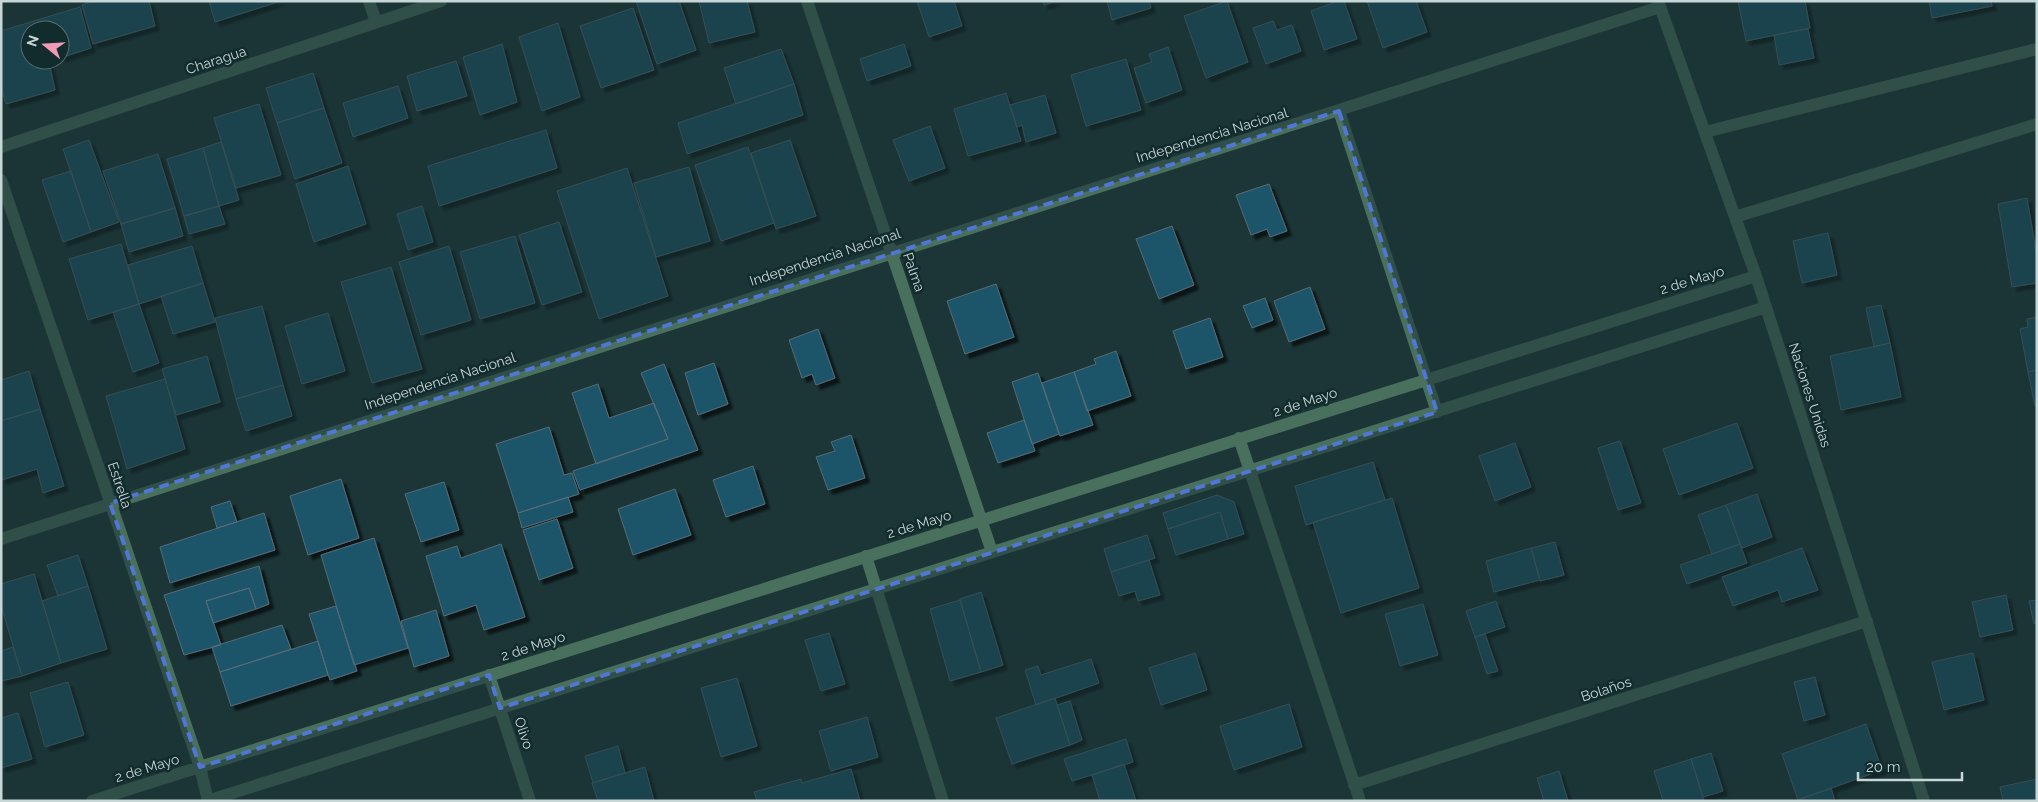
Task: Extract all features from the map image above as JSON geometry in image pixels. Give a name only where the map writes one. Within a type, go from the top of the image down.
[{"type":"street","points":[[369,1],[376,22]]},
{"type":"street","name":"Charagua","points":[[1,147],[441,1]]},
{"type":"street","name":"Palma","points":[[807,1],[992,552]]},
{"type":"street","name":"Independencia Nacional","points":[[1,539],[891,252],[1339,111],[1659,4]]},
{"type":"street","name":"Naciones Unidas","points":[[1659,4],[1756,276],[1924,801]]},
{"type":"street","points":[[1705,132],[2037,49]]},
{"type":"street","points":[[1339,111],[1437,412]]},
{"type":"street","points":[[1735,217],[2037,124]]},
{"type":"street","name":"Estrella","points":[[1,180],[200,767],[207,801]]},
{"type":"street","name":"2 de Mayo","points":[[92,801],[111,798],[200,767],[489,675],[1756,276]]},
{"type":"street","points":[[207,801],[1766,308]]},
{"type":"street","points":[[1240,438],[1360,801]]},
{"type":"street","points":[[866,556],[944,801]]},
{"type":"street","name":"Bolaños","points":[[1354,784],[1867,621]]},
{"type":"street","name":"Olivo","points":[[489,675],[530,801]]},
{"type":"highlighted area","points":[[1339,111],[1437,412],[500,708],[489,675],[200,767],[110,503]]},
{"type":"building","points":[[94,1],[149,1],[155,26],[93,44],[82,5]]},
{"type":"building","points":[[209,1],[281,1],[215,22]]},
{"type":"building","points":[[636,1],[679,1],[696,50],[657,64]]},
{"type":"building","points":[[699,1],[747,1],[755,32],[709,43]]},
{"type":"building","points":[[917,1],[954,1],[962,26],[929,37]]},
{"type":"building","points":[[1043,1],[1057,1],[1044,5]]},
{"type":"building","points":[[1107,1],[1149,1],[1151,8],[1112,20]]},
{"type":"building","points":[[1227,1],[1248,62],[1206,78],[1184,16]]},
{"type":"building","points":[[1338,1],[1344,1],[1357,39],[1324,50],[1311,11]]},
{"type":"building","points":[[1367,1],[1416,1],[1427,32],[1383,48]]},
{"type":"building","points":[[1738,1],[1805,1],[1810,28],[1746,41]]},
{"type":"building","points":[[1929,1],[1991,1],[1992,6],[1932,18]]},
{"type":"building","points":[[80,7],[91,48],[70,55],[70,20],[37,20]]},
{"type":"building","points":[[633,8],[654,70],[601,88],[580,26]]},
{"type":"building","points":[[1273,21],[1277,30],[1292,25],[1301,51],[1266,64],[1253,28]]},
{"type":"building","points":[[558,23],[580,97],[542,111],[519,37]]},
{"type":"building","points":[[20,25],[20,70],[51,70],[55,90],[6,104],[1,87],[1,31]]},
{"type":"building","points":[[1808,29],[1814,58],[1779,65],[1774,35]]},
{"type":"building","points":[[502,44],[517,102],[480,115],[463,57]]},
{"type":"building","points":[[904,44],[911,66],[867,81],[860,59]]},
{"type":"building","points":[[1168,47],[1182,90],[1146,103],[1134,68],[1152,62],[1149,54]]},
{"type":"building","points":[[781,49],[794,84],[736,104],[724,68]]},
{"type":"building","points":[[1126,59],[1141,110],[1086,126],[1071,75]]},
{"type":"building","points":[[456,61],[467,96],[417,111],[407,76]]},
{"type":"building","points":[[313,73],[324,108],[277,123],[266,88]]},
{"type":"building","points":[[794,84],[803,115],[687,154],[678,123]]},
{"type":"building","points":[[398,86],[408,118],[353,137],[343,103]]},
{"type":"building","points":[[1006,93],[1021,141],[968,156],[954,109]]},
{"type":"building","points":[[1045,95],[1056,133],[1026,142],[1022,125],[1017,127],[1010,105]]},
{"type":"building","points":[[259,104],[281,175],[236,188],[214,118]]},
{"type":"building","points":[[324,108],[342,163],[295,179],[277,123]]},
{"type":"building","points":[[930,126],[945,168],[909,181],[893,140]]},
{"type":"building","points":[[546,130],[557,168],[439,206],[428,166]]},
{"type":"building","points":[[89,140],[119,222],[91,232],[63,149]]},
{"type":"building","points":[[790,140],[816,216],[776,229],[751,153]]},
{"type":"building","points":[[221,142],[239,200],[219,206],[203,148]]},
{"type":"building","points":[[748,147],[774,223],[721,241],[695,165]]},
{"type":"building","points":[[203,148],[219,206],[184,216],[167,159]]},
{"type":"building","points":[[158,154],[175,208],[121,224],[103,171]]},
{"type":"building","points":[[348,166],[366,224],[314,242],[296,184]]},
{"type":"building","points":[[689,167],[710,241],[656,257],[634,183]]},
{"type":"building","points":[[627,168],[668,296],[599,319],[557,191]]},
{"type":"building","points":[[71,171],[91,232],[63,242],[42,180]]},
{"type":"building","points":[[1269,184],[1287,231],[1270,237],[1267,229],[1251,235],[1236,195]]},
{"type":"building","points":[[2027,198],[2037,257],[2037,283],[2012,287],[1998,204]]},
{"type":"building","points":[[219,206],[225,224],[189,234],[184,216]]},
{"type":"building","points":[[422,206],[433,242],[408,250],[397,214]]},
{"type":"building","points":[[175,208],[183,236],[129,252],[121,224]]},
{"type":"building","points":[[559,222],[582,292],[542,305],[519,235]]},
{"type":"building","points":[[1172,226],[1194,285],[1159,299],[1136,239]]},
{"type":"building","points":[[1828,233],[1837,275],[1802,283],[1793,241]]},
{"type":"building","points":[[515,236],[535,303],[480,319],[460,252]]},
{"type":"building","points":[[121,244],[139,304],[88,320],[69,259]]},
{"type":"building","points":[[192,246],[203,283],[139,304],[128,265]]},
{"type":"building","points":[[449,246],[471,320],[421,335],[399,262]]},
{"type":"building","points":[[391,267],[422,369],[372,383],[341,282]]},
{"type":"building","points":[[203,283],[215,322],[173,334],[161,296]]},
{"type":"building","points":[[996,284],[1014,337],[965,354],[947,301]]},
{"type":"building","points":[[1310,287],[1325,329],[1289,342],[1274,301]]},
{"type":"building","points":[[1265,298],[1273,320],[1252,328],[1243,306]]},
{"type":"building","points":[[139,304],[159,363],[133,372],[113,312]]},
{"type":"building","points":[[1881,305],[1890,343],[1874,347],[1866,308]]},
{"type":"building","points":[[262,306],[283,385],[236,399],[215,318]]},
{"type":"building","points":[[328,313],[345,371],[302,384],[285,326]]},
{"type":"building","points":[[2037,317],[2037,370],[2028,372],[2020,329],[2028,327],[2027,319]]},
{"type":"building","points":[[1210,318],[1223,357],[1186,369],[1173,331]]},
{"type":"building","points":[[818,329],[835,378],[816,385],[812,374],[802,378],[789,340]]},
{"type":"building","points":[[1890,343],[1901,397],[1841,410],[1830,356]]},
{"type":"building","points":[[1116,351],[1131,396],[1087,411],[1074,372],[1096,364],[1094,359]]},
{"type":"building","points":[[207,356],[220,402],[176,415],[162,369]]},
{"type":"building","points":[[714,363],[728,404],[698,415],[685,373]]},
{"type":"building","points":[[664,364],[698,450],[580,490],[573,471],[668,439],[641,373]]},
{"type":"building","points":[[2037,370],[2037,405],[2035,406],[2028,372]]},
{"type":"building","points":[[29,371],[40,409],[1,421],[1,380]]},
{"type":"building","points":[[1074,372],[1093,425],[1060,436],[1042,383]]},
{"type":"building","points":[[1038,373],[1059,434],[1032,444],[1012,382]]},
{"type":"building","points":[[165,379],[185,449],[127,469],[106,396]]},
{"type":"building","points":[[598,384],[609,418],[654,403],[668,439],[596,464],[572,393]]},
{"type":"building","points":[[283,385],[292,416],[246,431],[236,399]]},
{"type":"building","points":[[40,409],[64,486],[43,493],[37,469],[2,480],[1,478],[1,421]]},
{"type":"building","points":[[1024,420],[1035,451],[998,463],[987,433]]},
{"type":"building","points":[[1737,423],[1753,468],[1679,495],[1663,449]]},
{"type":"building","points":[[549,427],[564,475],[572,473],[579,494],[518,513],[496,444]]},
{"type":"building","points":[[851,435],[865,478],[828,490],[816,457],[835,451],[831,442]]},
{"type":"building","points":[[1620,441],[1641,503],[1618,510],[1598,448]]},
{"type":"building","points":[[1515,443],[1531,487],[1495,501],[1479,456]]},
{"type":"building","points":[[1373,462],[1385,500],[1306,525],[1295,486]]},
{"type":"building","points":[[753,466],[765,504],[726,517],[713,480]]},
{"type":"building","points":[[341,479],[359,538],[308,555],[290,496]]},
{"type":"building","points":[[444,482],[459,530],[421,542],[405,494]]},
{"type":"building","points":[[675,489],[691,535],[633,555],[618,509]]},
{"type":"building","points":[[1757,494],[1772,537],[1742,548],[1726,505]]},
{"type":"building","points":[[1217,495],[1234,502],[1244,534],[1228,539],[1220,512],[1168,529],[1163,513]]},
{"type":"building","points":[[568,497],[573,512],[522,528],[518,513]]},
{"type":"building","points":[[1392,498],[1419,588],[1341,613],[1313,522]]},
{"type":"building","points":[[230,501],[237,522],[217,528],[211,507]]},
{"type":"building","points":[[1726,505],[1740,544],[1712,554],[1698,515]]},
{"type":"building","points":[[1220,512],[1228,539],[1176,555],[1168,529]]},
{"type":"building","points":[[264,513],[275,550],[170,583],[160,547]]},
{"type":"building","points":[[557,519],[573,568],[539,580],[523,530]]},
{"type":"building","points":[[1147,535],[1155,558],[1111,572],[1104,549]]},
{"type":"building","points":[[374,538],[408,648],[354,665],[321,555]]},
{"type":"building","points":[[1555,542],[1564,575],[1540,581],[1531,548]]},
{"type":"building","points":[[501,544],[525,617],[484,630],[476,605],[444,616],[426,556],[457,546],[461,558]]},
{"type":"building","points":[[1740,544],[1747,563],[1687,584],[1680,565]]},
{"type":"building","points":[[1531,548],[1540,580],[1494,592],[1486,561]]},
{"type":"building","points":[[1802,548],[1818,590],[1782,602],[1778,590],[1733,606],[1722,577]]},
{"type":"building","points":[[78,555],[88,586],[58,596],[47,565]]},
{"type":"building","points":[[1149,560],[1160,595],[1138,601],[1135,591],[1119,596],[1111,572]]},
{"type":"building","points":[[259,566],[269,604],[256,609],[249,588],[206,601],[221,645],[184,655],[164,595]]},
{"type":"building","points":[[34,574],[61,663],[22,676],[1,605],[1,584]]},
{"type":"building","points":[[88,586],[107,649],[61,663],[42,601]]},
{"type":"building","points":[[249,588],[256,609],[213,623],[206,601]]},
{"type":"building","points":[[981,592],[1003,665],[981,672],[960,599]]},
{"type":"building","points":[[2006,595],[2013,630],[1980,637],[1972,602]]},
{"type":"building","points":[[960,600],[981,672],[950,681],[930,609]]},
{"type":"building","points":[[2037,600],[2037,623],[2034,624],[2029,601]]},
{"type":"building","points":[[1496,601],[1505,627],[1475,637],[1466,611]]},
{"type":"building","points":[[1423,604],[1438,655],[1400,666],[1385,614]]},
{"type":"building","points":[[336,606],[357,671],[330,680],[309,614]]},
{"type":"building","points":[[436,610],[449,656],[414,667],[401,621]]},
{"type":"building","points":[[282,625],[291,649],[220,672],[212,647]]},
{"type":"building","points":[[829,633],[845,684],[821,691],[805,640]]},
{"type":"building","points":[[1485,634],[1498,671],[1487,674],[1475,637]]},
{"type":"building","points":[[318,641],[328,675],[231,706],[220,672]]},
{"type":"building","points":[[13,647],[22,676],[1,681],[1,651]]},
{"type":"building","points":[[1195,653],[1207,690],[1161,705],[1149,668]]},
{"type":"building","points":[[1973,653],[1984,700],[1944,710],[1932,662]]},
{"type":"building","points":[[1091,659],[1099,683],[1036,705],[1025,670],[1038,666],[1041,675]]},
{"type":"building","points":[[1815,677],[1825,715],[1804,721],[1794,682]]},
{"type":"building","points":[[737,678],[757,746],[721,757],[701,688]]},
{"type":"building","points":[[68,682],[84,735],[45,747],[30,693]]},
{"type":"building","points":[[1055,698],[1070,745],[1012,764],[996,718]]},
{"type":"building","points":[[1070,701],[1082,740],[1070,745],[1057,705]]},
{"type":"building","points":[[1289,704],[1302,747],[1234,770],[1220,726]]},
{"type":"building","points":[[18,713],[32,759],[1,768],[1,718]]},
{"type":"building","points":[[867,717],[878,757],[831,771],[819,731]]},
{"type":"building","points":[[1866,724],[1882,770],[1798,800],[1782,754]]},
{"type":"building","points":[[1126,739],[1133,762],[1072,781],[1064,759]]},
{"type":"building","points":[[618,746],[625,773],[593,783],[585,756]]},
{"type":"building","points":[[1711,753],[1723,791],[1703,797],[1691,759]]},
{"type":"building","points":[[1691,759],[1704,801],[1663,801],[1654,771]]},
{"type":"building","points":[[1124,764],[1136,801],[1100,801],[1092,775]]},
{"type":"building","points":[[645,767],[654,801],[598,801],[592,783]]},
{"type":"building","points":[[851,769],[860,801],[757,801],[754,792],[801,779],[802,783]]},
{"type":"building","points":[[1559,771],[1568,801],[1544,801],[1537,778]]},
{"type":"building","points":[[2037,779],[2037,801],[2003,801],[2000,787]]},
{"type":"building","points":[[1831,788],[1835,801],[1798,801],[1798,800]]}]
